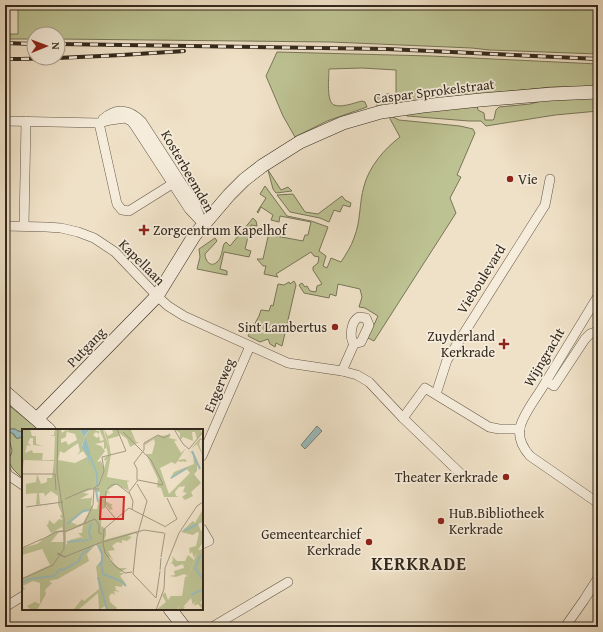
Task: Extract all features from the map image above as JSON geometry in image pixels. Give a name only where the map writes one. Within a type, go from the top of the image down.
[{"type":"main road","name":"Caspar Sprokelstraat","points":[[157,296],[203,224],[244,180],[267,162],[300,142],[325,130],[357,118],[381,112],[423,106],[552,94],[598,92]]},
{"type":"main road","name":"Putgang","points":[[37,419],[157,296]]},
{"type":"main road","points":[[5,392],[48,429]]},
{"type":"main road","points":[[171,610],[184,627]]},
{"type":"street","name":"Kosterbeemden","points":[[5,121],[99,123],[124,118],[131,121],[176,182],[189,209],[203,224]]},
{"type":"street","points":[[24,226],[26,121]]},
{"type":"street","points":[[99,123],[119,208],[129,211],[176,182]]},
{"type":"street","name":"Vieboulevard","points":[[436,394],[447,360],[545,205],[550,179]]},
{"type":"street","name":"Kapellaan","points":[[5,226],[61,228],[94,238],[115,252],[157,296],[168,306],[184,316],[288,363],[342,371],[357,375],[369,382],[403,418],[460,473]]},
{"type":"street","name":"Wijngracht","points":[[520,431],[524,418],[598,296]]},
{"type":"street","points":[[546,381],[554,386],[585,339],[590,334],[598,331]]},
{"type":"street","points":[[342,371],[354,344]]},
{"type":"street","name":"Engerweg","points":[[203,454],[250,346]]},
{"type":"street","points":[[403,418],[425,388],[489,427],[520,431],[521,441],[526,452],[530,456],[598,503]]},
{"type":"street","points":[[5,468],[8,475],[22,484]]},
{"type":"street","points":[[203,532],[206,542]]},
{"type":"street","points":[[565,627],[598,578]]},
{"type":"street","points":[[212,627],[288,582]]},
{"type":"street","points":[[5,607],[22,597]]},
{"type":"green space","points":[[18,5],[598,5],[598,54],[331,42],[66,39],[66,26],[26,26],[26,39],[5,39],[5,34],[18,34]]},
{"type":"green space","points":[[277,52],[431,56],[598,64],[598,87],[552,87],[431,99],[378,108],[374,98],[387,94],[396,94],[396,70],[362,68],[329,69],[328,83],[331,103],[340,106],[362,101],[365,102],[367,107],[327,121],[295,137],[283,116],[266,76]]},
{"type":"green space","points":[[598,96],[598,111],[555,115],[486,126],[481,121],[407,116],[406,114],[477,105],[478,110],[484,113],[485,120],[493,120],[496,110],[499,107],[530,104],[552,98]]},
{"type":"green space","points":[[391,116],[399,120],[460,126],[473,129],[475,133],[457,175],[461,177],[450,198],[456,213],[374,341],[368,338],[378,316],[365,308],[359,307],[362,297],[360,289],[338,284],[336,296],[330,294],[329,298],[304,293],[299,285],[302,283],[305,287],[307,286],[310,291],[316,292],[317,286],[322,284],[313,270],[313,267],[318,263],[319,257],[314,256],[311,252],[276,274],[278,277],[264,274],[266,266],[263,266],[257,259],[263,259],[270,228],[277,230],[276,236],[303,241],[305,235],[308,235],[311,222],[280,216],[279,222],[271,220],[273,215],[261,207],[258,213],[257,212],[266,198],[260,194],[265,186],[287,216],[311,221],[328,227],[319,251],[326,256],[323,266],[327,268],[331,258],[341,262],[356,232],[362,192],[369,172],[388,147],[400,137],[389,117]]},
{"type":"green space","points":[[268,170],[281,190],[288,187],[292,191],[276,193],[273,189]]},
{"type":"green space","points":[[293,194],[305,212],[318,214],[342,196],[345,200],[351,203],[350,207],[343,205],[340,212],[334,210],[329,222],[320,218],[290,212],[277,195]]},
{"type":"green space","points":[[253,218],[256,221],[257,226],[251,225],[245,249],[251,251],[249,257],[224,252],[220,269],[227,271],[227,275],[197,269],[200,257],[199,249],[215,238],[217,241],[205,254],[209,263],[215,264],[220,258],[224,244],[226,242],[230,246]]},
{"type":"green space","points":[[294,281],[296,285],[282,346],[276,343],[275,347],[270,344],[268,339],[260,342],[248,336],[261,310],[269,311],[271,305],[273,306],[278,284],[284,285],[289,282],[290,284]]},
{"type":"green space","points":[[5,402],[38,429],[22,429],[22,432],[15,429],[9,429],[16,438],[22,436],[22,478],[13,469],[7,459],[11,455],[12,450],[10,443],[5,436]]},
{"type":"water","points":[[317,426],[322,431],[305,449],[301,445]]},
{"type":"water","points":[[10,429],[15,429],[22,432],[22,436],[16,438],[14,434],[9,432]]},
{"type":"railway","points":[[5,43],[26,44]]},
{"type":"railway","points":[[66,44],[387,49],[598,59]]},
{"type":"railway","points":[[5,59],[72,58],[184,51]]},
{"type":"place","name":"Vie","points":[[510,179]]},
{"type":"place","name":"Zorgcentrum Kapelhof","points":[[144,230]]},
{"type":"place","name":"Sint Lambertus","points":[[335,327]]},
{"type":"place","name":"Zuyderland Kerkrade","points":[[504,344]]},
{"type":"place","name":"Theater Kerkrade","points":[[506,477]]},
{"type":"place","name":"HuB.Bibliotheek Kerkrade","points":[[441,521]]},
{"type":"place","name":"Gemeentearchief Kerkrade","points":[[369,542]]},
{"type":"district","name":"KERKRADE","points":[[419,563]]}]
